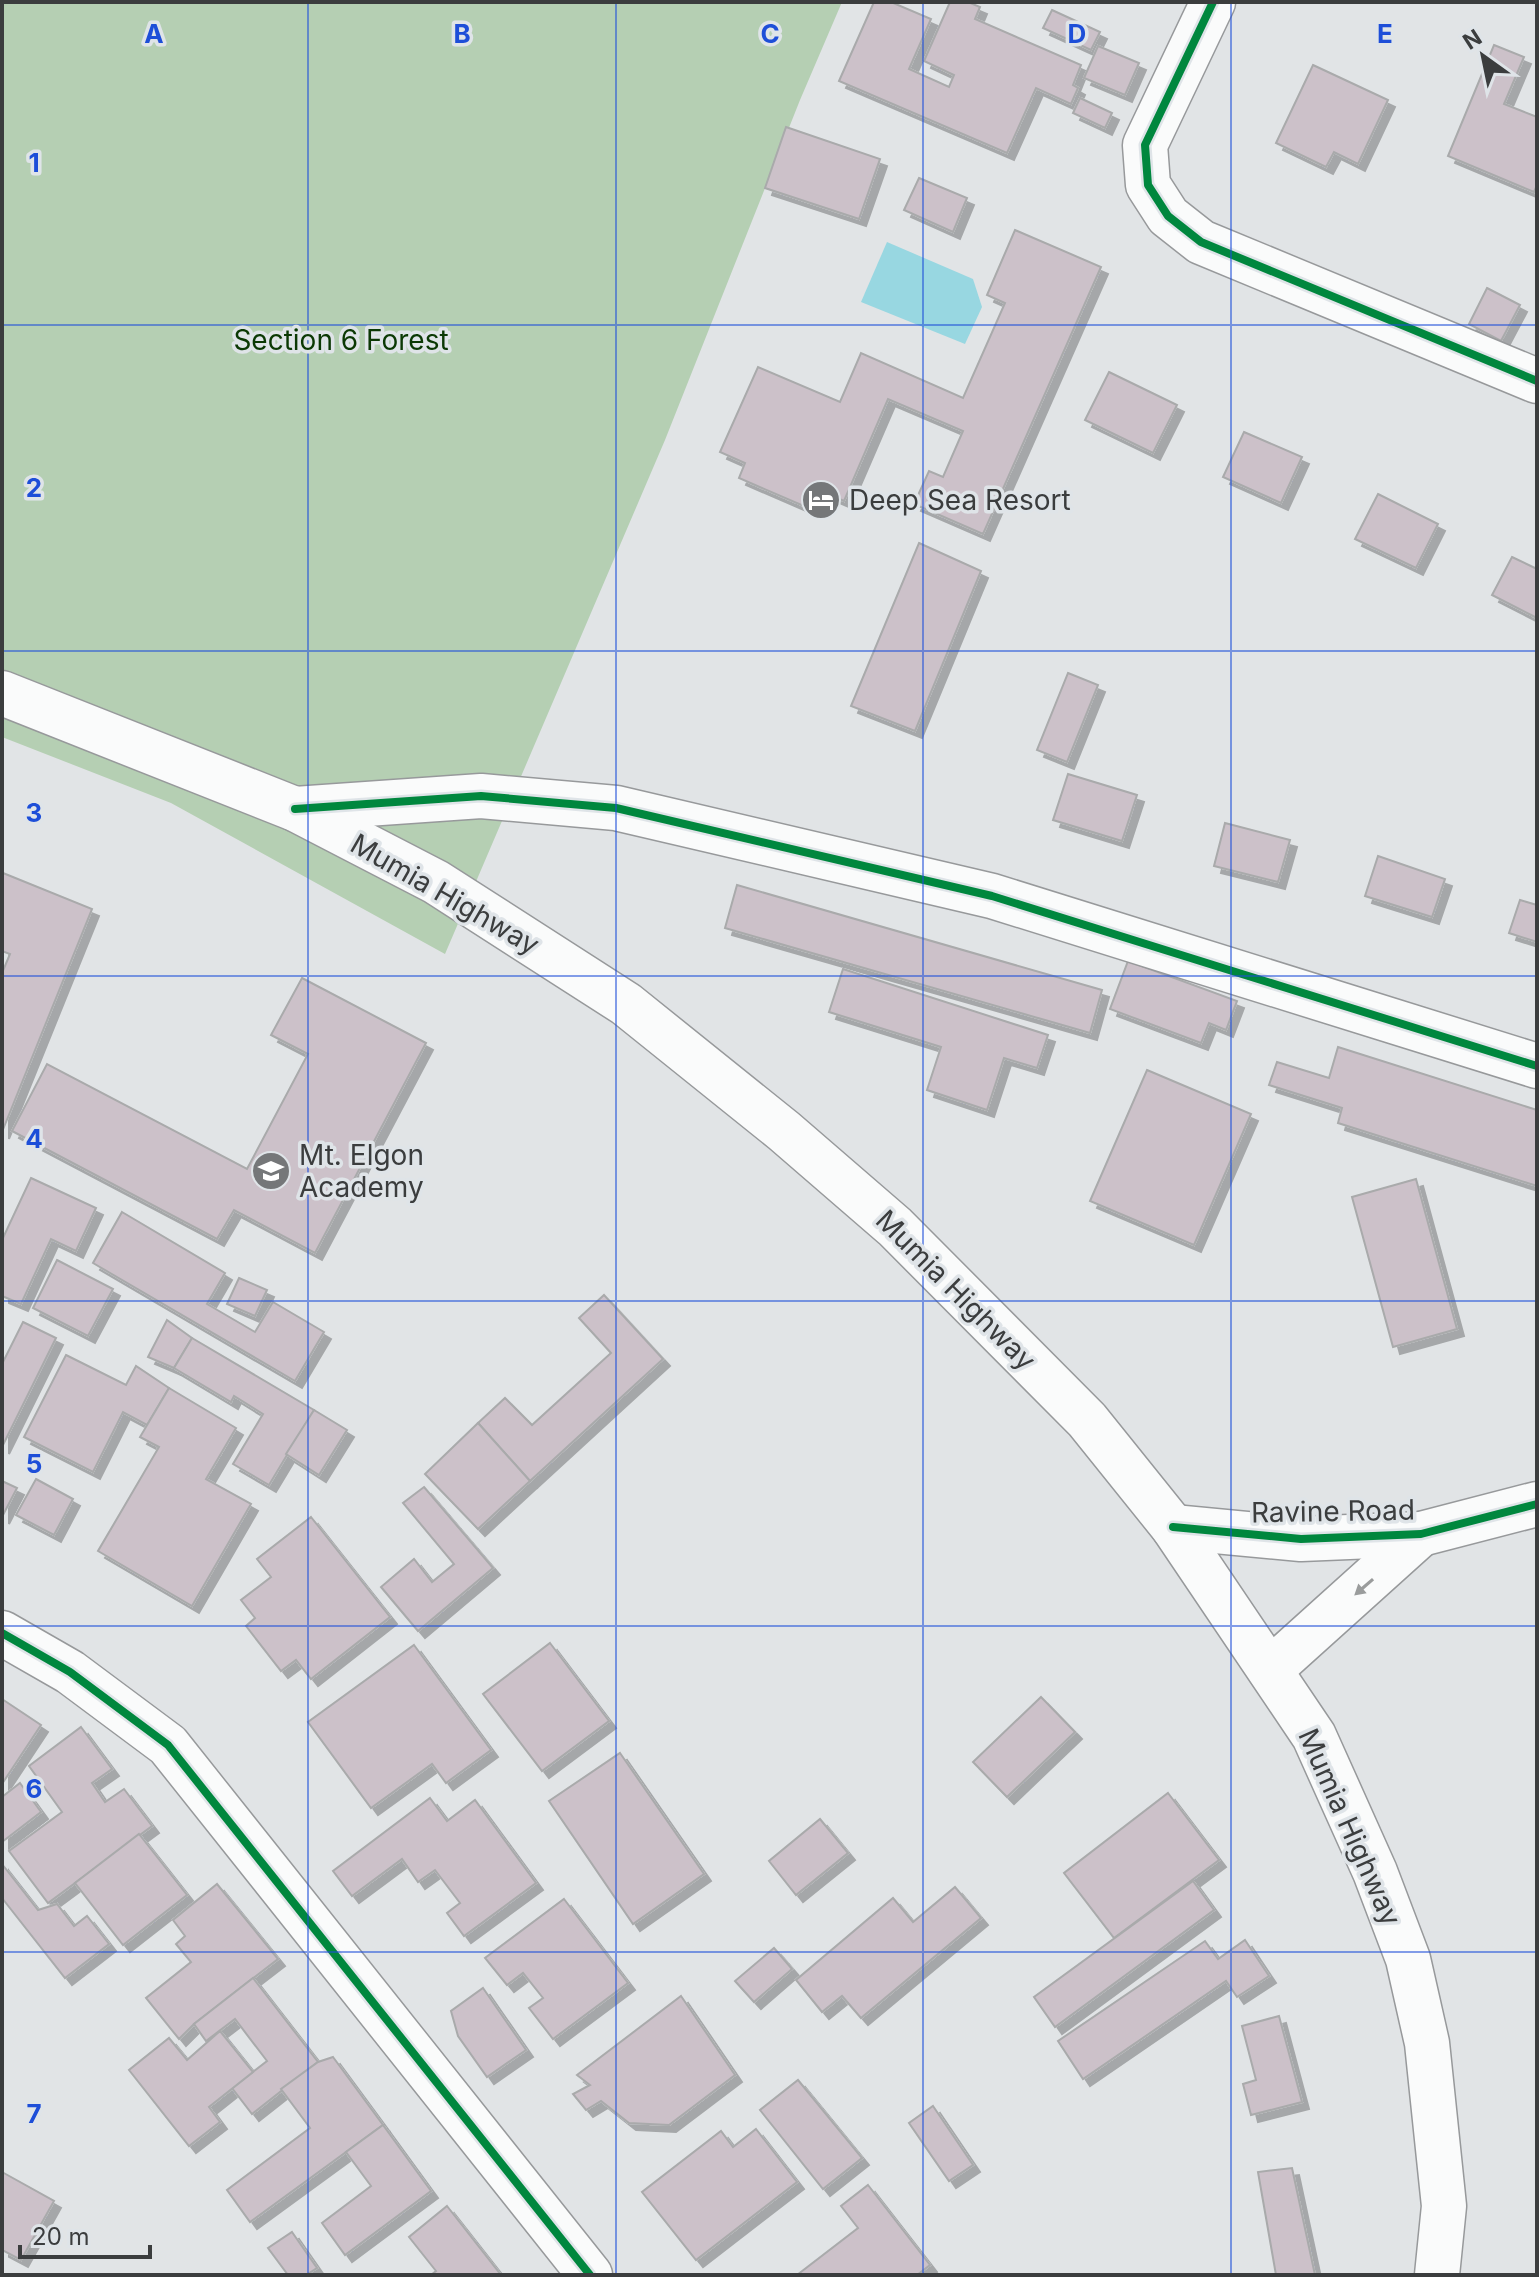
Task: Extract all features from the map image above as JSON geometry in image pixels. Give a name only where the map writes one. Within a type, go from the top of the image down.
[{"type":"main road","points":[[1213,2],[1145,145],[1148,185],[1168,216],[1201,242],[1537,381]]},
{"type":"main road","name":"Mumia Highway","points":[[2,693],[295,809],[436,882],[626,1004],[784,1131],[895,1227],[1087,1420],[1173,1527],[1314,1736],[1375,1872],[1408,1959],[1427,2043],[1444,2206],[1437,2275]]},
{"type":"main road","points":[[295,809],[481,796],[616,808],[992,896],[1537,1066]]},
{"type":"main road","name":"Ravine Road","points":[[1173,1527],[1301,1539],[1421,1534],[1537,1504]]},
{"type":"main road","name":"Ravine Road","points":[[1270,1670],[1421,1534]]},
{"type":"main road","points":[[2,1633],[70,1672],[168,1745],[590,2275]]},
{"type":"green space","name":"Section 6 Forest","points":[[2,2],[842,2],[665,440],[445,954],[171,803],[2,737]]},
{"type":"water","points":[[887,242],[973,279],[982,307],[965,344],[861,302]]},
{"type":"building","points":[[874,2],[891,2],[931,19],[909,69],[949,87],[954,75],[924,61],[950,2],[968,2],[980,7],[975,19],[1081,65],[1073,85],[1078,88],[1071,104],[1036,88],[1007,153],[839,81]]},
{"type":"building","points":[[1052,10],[1100,32],[1091,50],[1043,28]]},
{"type":"building","points":[[1494,45],[1524,57],[1504,104],[1537,117],[1537,185],[1534,192],[1448,156]]},
{"type":"building","points":[[1098,46],[1139,63],[1125,95],[1084,78]]},
{"type":"building","points":[[1313,65],[1388,100],[1358,164],[1334,152],[1326,167],[1276,143]]},
{"type":"building","points":[[1080,98],[1112,113],[1105,128],[1073,113]]},
{"type":"building","points":[[786,127],[880,159],[859,219],[765,188]]},
{"type":"building","points":[[919,178],[967,198],[953,232],[904,210]]},
{"type":"building","points":[[1015,230],[1101,267],[983,534],[914,504],[929,471],[943,477],[963,431],[888,399],[844,501],[821,491],[813,510],[739,478],[745,463],[720,452],[758,367],[840,402],[861,353],[963,398],[1005,303],[987,295]]},
{"type":"building","points":[[1487,288],[1520,305],[1501,341],[1469,324]]},
{"type":"building","points":[[1109,372],[1177,405],[1153,453],[1085,420]]},
{"type":"building","points":[[1244,432],[1302,457],[1281,503],[1223,477]]},
{"type":"building","points":[[1378,494],[1438,524],[1416,568],[1355,539]]},
{"type":"building","points":[[919,543],[981,571],[915,731],[851,706]]},
{"type":"building","points":[[1512,557],[1537,569],[1537,618],[1492,595]]},
{"type":"building","points":[[1068,673],[1098,685],[1067,762],[1037,750]]},
{"type":"building","points":[[1068,774],[1137,795],[1122,841],[1053,820]]},
{"type":"building","points":[[1225,823],[1290,840],[1278,882],[1214,866]]},
{"type":"building","points":[[1378,856],[1445,879],[1432,917],[1365,896]]},
{"type":"building","points":[[3,873],[92,909],[2,1132],[2,973],[10,954],[2,951]]},
{"type":"building","points":[[737,885],[1102,990],[1090,1033],[725,928]]},
{"type":"building","points":[[1520,900],[1537,905],[1537,942],[1509,933]]},
{"type":"building","points":[[1128,961],[1237,1001],[1226,1030],[1209,1023],[1201,1043],[1110,1009]]},
{"type":"building","points":[[843,969],[1048,1035],[1037,1068],[1004,1058],[987,1110],[927,1090],[941,1047],[829,1012]]},
{"type":"building","points":[[302,978],[426,1043],[315,1253],[234,1210],[217,1239],[12,1131],[47,1064],[247,1169],[308,1054],[271,1035]]},
{"type":"building","points":[[1338,1047],[1537,1110],[1537,1186],[1338,1123],[1342,1108],[1269,1085],[1277,1062],[1329,1078]]},
{"type":"building","points":[[1147,1070],[1251,1114],[1194,1245],[1090,1201]]},
{"type":"building","points":[[31,1178],[96,1208],[76,1251],[51,1239],[21,1304],[2,1296],[2,1240]]},
{"type":"building","points":[[1416,1179],[1457,1329],[1393,1347],[1352,1197]]},
{"type":"building","points":[[122,1212],[225,1273],[207,1304],[255,1332],[273,1302],[324,1332],[295,1381],[93,1263]]},
{"type":"building","points":[[57,1260],[113,1289],[88,1336],[33,1308]]},
{"type":"building","points":[[239,1278],[267,1290],[255,1316],[227,1304]]},
{"type":"building","points":[[604,1295],[663,1359],[530,1481],[478,1423],[505,1398],[532,1425],[611,1353],[579,1318]]},
{"type":"building","points":[[167,1320],[192,1338],[174,1368],[148,1357]]},
{"type":"building","points":[[23,1322],[56,1338],[2,1447],[2,1364]]},
{"type":"building","points":[[192,1338],[314,1410],[269,1485],[233,1464],[263,1414],[234,1396],[231,1402],[174,1368]]},
{"type":"building","points":[[66,1355],[126,1385],[136,1366],[169,1388],[147,1425],[123,1412],[93,1472],[24,1437]]},
{"type":"building","points":[[169,1388],[236,1428],[206,1479],[251,1504],[192,1606],[98,1551],[159,1447],[140,1437]]},
{"type":"building","points":[[314,1410],[347,1430],[319,1475],[286,1454]]},
{"type":"building","points":[[478,1423],[530,1481],[478,1529],[425,1474]]},
{"type":"building","points":[[36,1479],[73,1499],[54,1535],[16,1515]]},
{"type":"building","points":[[2,1481],[17,1488],[2,1517]]},
{"type":"building","points":[[424,1487],[493,1568],[418,1631],[381,1587],[414,1559],[432,1582],[454,1564],[403,1503]]},
{"type":"building","points":[[311,1517],[390,1617],[311,1679],[296,1660],[281,1671],[246,1626],[255,1618],[241,1600],[271,1577],[257,1559]]},
{"type":"building","points":[[550,1643],[609,1721],[542,1771],[483,1694]]},
{"type":"building","points":[[414,1645],[491,1750],[446,1783],[432,1764],[371,1808],[308,1722]]},
{"type":"building","points":[[1041,1697],[1075,1732],[1007,1797],[973,1762]]},
{"type":"building","points":[[2,1699],[41,1725],[2,1784]]},
{"type":"building","points":[[81,1727],[112,1769],[92,1783],[105,1802],[124,1789],[152,1826],[48,1903],[9,1851],[62,1812],[29,1766]]},
{"type":"building","points":[[620,1753],[704,1874],[633,1924],[549,1801]]},
{"type":"building","points":[[20,1783],[41,1812],[2,1842],[2,1797]]},
{"type":"building","points":[[1168,1793],[1219,1860],[1114,1938],[1064,1873]]},
{"type":"building","points":[[430,1798],[447,1821],[475,1800],[536,1883],[464,1936],[447,1913],[460,1903],[435,1870],[418,1882],[402,1859],[352,1896],[333,1871]]},
{"type":"building","points":[[820,1819],[848,1853],[796,1895],[769,1861]]},
{"type":"building","points":[[139,1834],[187,1895],[123,1945],[75,1883]]},
{"type":"building","points":[[2,1864],[38,1910],[57,1904],[74,1926],[87,1916],[109,1944],[65,1978],[2,1898]]},
{"type":"building","points":[[1193,1881],[1214,1910],[1055,2027],[1034,1997]]},
{"type":"building","points":[[217,1884],[278,1959],[179,2039],[146,1998],[191,1962],[176,1944],[185,1936],[173,1920]]},
{"type":"building","points":[[955,1887],[981,1918],[861,2018],[842,1996],[822,2012],[796,1980],[893,1898],[913,1922]]},
{"type":"building","points":[[564,1899],[628,1983],[553,2039],[529,2008],[543,1998],[523,1973],[507,1985],[485,1958]]},
{"type":"building","points":[[1245,1940],[1269,1976],[1237,1997],[1226,1981],[1083,2079],[1058,2041],[1205,1941],[1218,1959]]},
{"type":"building","points":[[774,1948],[792,1969],[754,2002],[735,1981]]},
{"type":"building","points":[[253,1978],[318,2062],[252,2114],[232,2088],[267,2061],[235,2019],[206,2041],[194,2024]]},
{"type":"building","points":[[483,1988],[526,2050],[487,2077],[458,2036],[451,2011]]},
{"type":"building","points":[[681,1996],[735,2075],[669,2125],[629,2123],[601,2101],[586,2110],[573,2094],[590,2085],[577,2075]]},
{"type":"building","points":[[1279,2016],[1302,2102],[1251,2115],[1243,2084],[1256,2080],[1242,2026]]},
{"type":"building","points":[[220,2031],[253,2072],[209,2107],[220,2122],[189,2146],[129,2070],[169,2038],[187,2060]]},
{"type":"building","points":[[333,2057],[383,2125],[250,2222],[227,2190],[310,2128],[281,2089],[318,2062]]},
{"type":"building","points":[[798,2080],[862,2158],[823,2189],[760,2110]]},
{"type":"building","points":[[933,2106],[973,2165],[949,2181],[909,2123]]},
{"type":"building","points":[[383,2125],[431,2191],[345,2255],[322,2223],[371,2186],[346,2152]]},
{"type":"building","points":[[756,2129],[797,2182],[696,2260],[642,2192],[721,2131],[733,2147]]},
{"type":"building","points":[[1292,2168],[1315,2275],[1276,2275],[1258,2172]]},
{"type":"building","points":[[2,2172],[54,2201],[21,2260],[2,2250]]},
{"type":"building","points":[[868,2185],[930,2265],[917,2275],[797,2275],[858,2228],[841,2206]]},
{"type":"building","points":[[447,2206],[501,2275],[431,2275],[436,2271],[409,2237]]},
{"type":"building","points":[[292,2232],[317,2268],[306,2275],[288,2275],[268,2248]]},
{"type":"cycle path","points":[[1213,2],[1145,145],[1148,185],[1168,216],[1201,242],[1537,381]]},
{"type":"cycle path","points":[[295,809],[481,796],[616,808],[992,896],[1537,1066]]},
{"type":"cycle path","points":[[1173,1527],[1301,1539],[1421,1534],[1537,1504]]},
{"type":"cycle path","points":[[2,1633],[70,1672],[168,1745],[590,2275]]},
{"type":"place","name":"Deep Sea Resort","points":[[821,500]]},
{"type":"place","name":"Mt. Elgon Academy","points":[[271,1171]]}]
